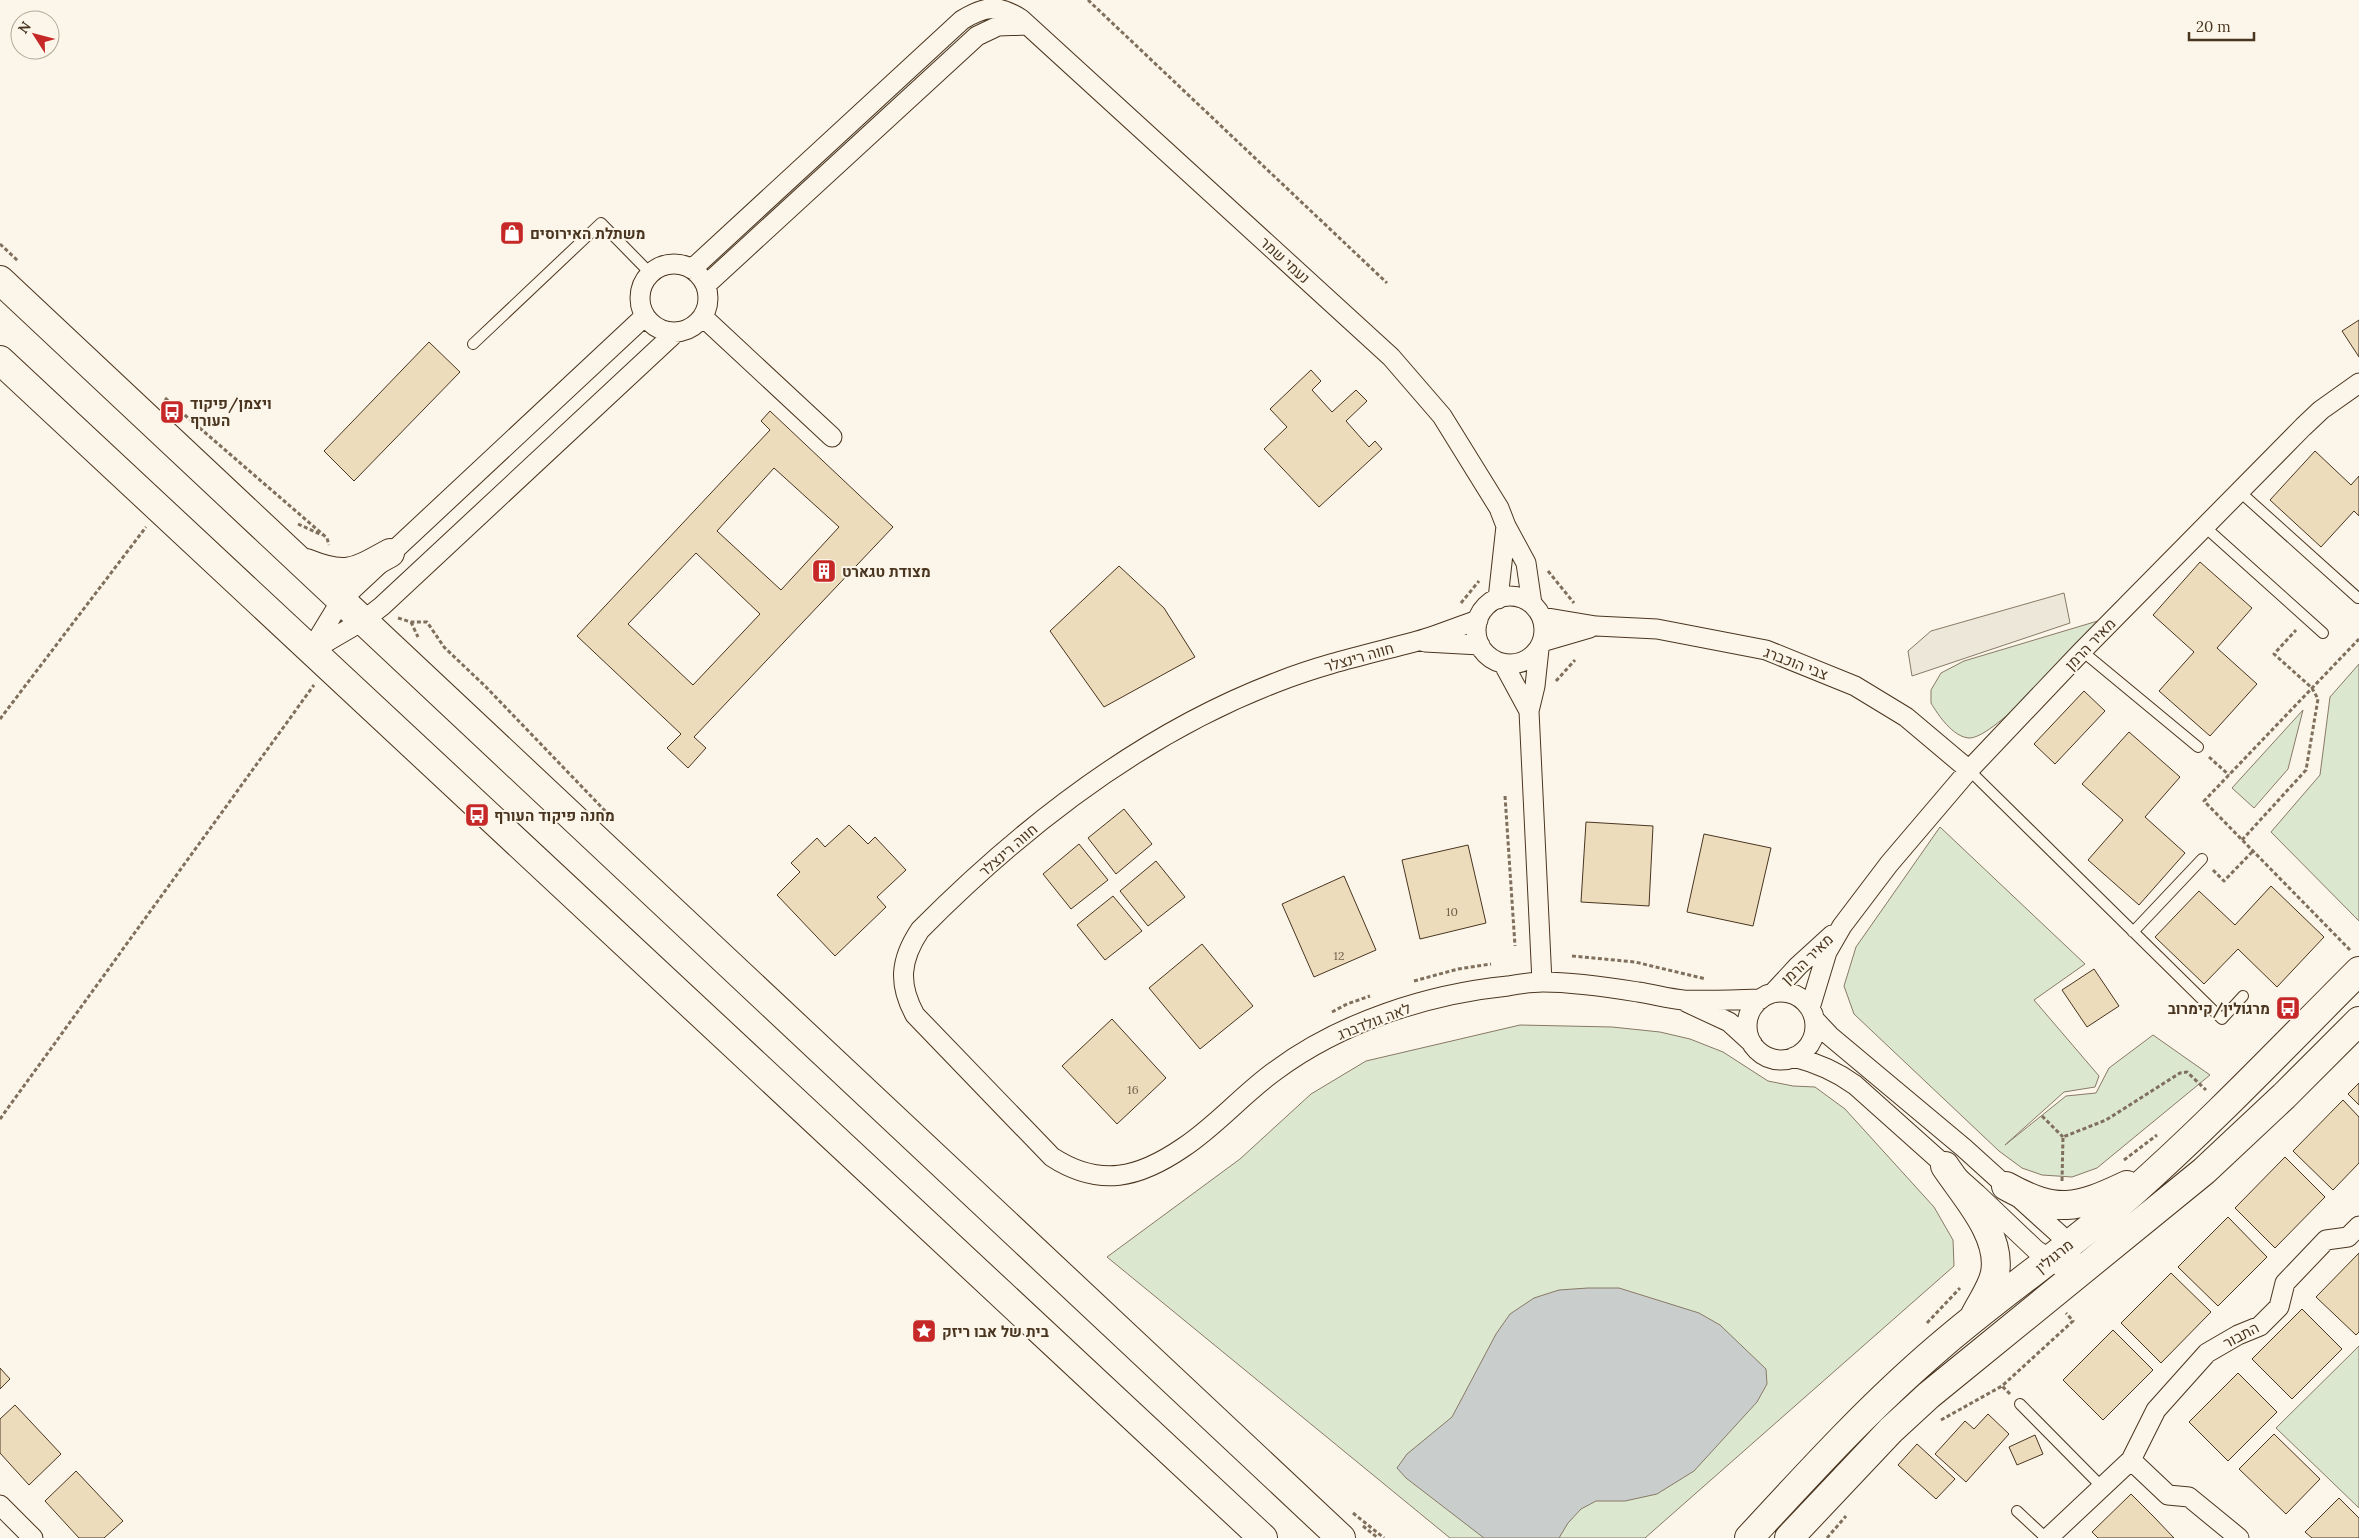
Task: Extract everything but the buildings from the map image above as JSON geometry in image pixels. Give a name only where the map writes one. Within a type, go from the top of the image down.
[{"type":"main road","points":[[10,271],[302,562],[1340,1538]]},
{"type":"main road","points":[[0,360],[1263,1538]]},
{"type":"main road","points":[[302,562],[325,571],[346,574],[360,569],[390,553]]},
{"type":"main road","name":"מרגולין","points":[[1749,1538],[1862,1417],[1940,1346],[2059,1252],[2155,1172],[2209,1122],[2358,964]]},
{"type":"main road","name":"מרגולין","points":[[1789,1538],[1891,1430],[1959,1369],[2204,1171],[2359,1021]]},
{"type":"main road","points":[[1944,1166],[1987,1228],[1997,1257],[1995,1274],[1990,1288],[1970,1323]]},
{"type":"main road","points":[[2006,1186],[2025,1196],[2061,1206],[2089,1202],[2155,1172]]},
{"type":"main road","points":[[1070,1358],[1248,1538]]},
{"type":"street","name":"נעמי שמר","points":[[692,269],[962,20],[978,10],[1006,9],[1027,25],[1391,357],[1442,416],[1499,508],[1506,526],[1526,563],[1537,610]]},
{"type":"street","points":[[706,285],[977,36],[998,26],[1027,25]]},
{"type":"street","points":[[319,659],[382,606],[675,333],[691,328],[703,317],[708,307],[709,296],[706,285],[701,276],[682,264],[660,267],[650,274],[640,294],[641,306],[645,316],[653,325],[663,331],[675,333]]},
{"type":"street","points":[[319,659],[342,599],[645,316]]},
{"type":"street","points":[[703,317],[832,437]]},
{"type":"street","name":"מאיר הרמן","points":[[1813,1014],[1827,952],[1842,926],[1889,864],[1969,770],[2082,651],[2239,491],[2315,416],[2357,387]]},
{"type":"street","name":"נעמי שמר","points":[[1498,599],[1506,526]]},
{"type":"street","points":[[1540,645],[1523,662],[1502,663],[1486,654],[1480,645],[1477,636],[1478,620],[1485,608],[1498,599],[1512,596],[1521,598],[1537,610],[1544,626],[1535,686],[1529,711],[1542,982]]},
{"type":"street","name":"צבי הוכברג","points":[[1537,610],[1596,626],[1657,629],[1766,650],[1855,686],[1906,717],[1969,770]]},
{"type":"street","name":"חווה רינצלר","points":[[1104,1176],[1071,1169],[1052,1157],[915,1016],[904,990],[903,975],[910,945],[920,930],[1021,836],[1073,795],[1128,757],[1200,717],[1280,681],[1416,641],[1478,620]]},
{"type":"street","name":"צבי הוכברג","points":[[1540,645],[1596,626]]},
{"type":"street","name":"חווה רינצלר","points":[[1416,641],[1480,645]]},
{"type":"street","points":[[1502,663],[1529,711]]},
{"type":"street","name":"מאיר הרמן","points":[[1767,996],[1842,926]]},
{"type":"street","name":"לאה גולדברג","points":[[1104,1176],[1147,1169],[1170,1156],[1198,1137],[1275,1071],[1315,1045],[1362,1023],[1442,997],[1488,988],[1542,982],[1639,992],[1683,1000],[1767,996]]},
{"type":"street","points":[[2059,1252],[1944,1166],[1911,1134],[1840,1074],[1818,1063],[1794,1057],[1775,1059],[1758,1051],[1752,1043],[1747,1026],[1751,1010],[1767,996],[1789,992],[1797,995],[1830,1036],[2006,1186],[2059,1252],[2075,1276]]},
{"type":"street","name":"לאה גולדברג","points":[[1683,1000],[1729,1022],[1752,1043]]},
{"type":"street","points":[[1794,1057],[1802,1052],[1813,1038],[1813,1014]]},
{"type":"street","name":"התבור","points":[[2047,1538],[2131,1460],[2156,1410],[2206,1354],[2238,1335],[2260,1326],[2279,1307],[2285,1284],[2326,1240],[2348,1237],[2359,1226]]},
{"type":"street","points":[[2131,1460],[2168,1495],[2189,1497],[2239,1538]]},
{"type":"street","points":[[0,1505],[33,1538]]},
{"type":"lane","points":[[473,344],[601,223],[650,274]]},
{"type":"lane","points":[[2239,491],[2358,598]]},
{"type":"lane","points":[[2205,527],[2323,634]]},
{"type":"lane","points":[[2082,651],[2198,747]]},
{"type":"lane","points":[[1969,770],[2222,1019],[2243,996]]},
{"type":"lane","points":[[2133,932],[2202,859]]},
{"type":"lane","points":[[2020,1404],[2103,1488]]},
{"type":"lane","name":"התבור","points":[[2018,1512],[2047,1538]]},
{"type":"path","points":[[1088,0],[1387,283]]},
{"type":"path","points":[[0,244],[10,271]]},
{"type":"path","points":[[158,392],[327,538]]},
{"type":"path","points":[[0,719],[160,509]]},
{"type":"path","points":[[1546,569],[1574,603]]},
{"type":"path","points":[[1460,604],[1480,579]]},
{"type":"path","points":[[2242,840],[2306,770],[2318,699],[2312,688],[2274,654],[2307,619]]},
{"type":"path","points":[[2358,964],[2204,801],[2359,639]]},
{"type":"path","points":[[0,1119],[319,659]]},
{"type":"path","points":[[1553,684],[1575,660]]},
{"type":"path","points":[[2198,747],[2229,775]]},
{"type":"path","points":[[1505,796],[1515,946]]},
{"type":"path","points":[[2202,859],[2224,881],[2253,851]]},
{"type":"path","points":[[1572,956],[1635,962],[1711,980]]},
{"type":"path","points":[[1406,984],[1458,970],[1491,964]]},
{"type":"path","points":[[1330,1013],[1347,1004],[1372,995]]},
{"type":"path","points":[[2063,1137],[2106,1120],[2180,1073],[2187,1072],[2208,1092]]},
{"type":"path","points":[[2042,1116],[2063,1137],[2061,1206]]},
{"type":"path","points":[[2117,1165],[2164,1129]]},
{"type":"path","points":[[1939,1422],[1946,1415],[2002,1386],[2073,1321],[2051,1295]]},
{"type":"path","points":[[2002,1386],[2020,1404]]},
{"type":"path","points":[[1827,1538],[1852,1510]]},
{"type":"green space","points":[[2101,620],[2037,688],[1998,723],[1981,734],[1969,738],[1957,734],[1942,719],[1931,703],[1931,690],[1941,673],[1964,661]]},
{"type":"green space","points":[[2359,664],[2359,921],[2271,832],[2320,775],[2330,697]]},
{"type":"green space","points":[[2303,710],[2288,769],[2254,808],[2232,788]]},
{"type":"green space","points":[[1940,827],[2085,964],[2034,1000],[2099,1076],[2095,1087],[2064,1092],[2005,1145],[2066,1096],[2096,1093],[2109,1068],[2153,1035],[2210,1075],[2097,1168],[2072,1177],[2042,1175],[2022,1168],[1999,1151],[1854,1014],[1844,986],[1856,947]]},
{"type":"green space","points":[[1520,1025],[1612,1027],[1660,1032],[1690,1039],[1723,1052],[1768,1081],[1793,1086],[1815,1087],[1845,1109],[1934,1207],[1953,1240],[1954,1266],[1645,1538],[1450,1538],[1107,1257],[1240,1159],[1311,1094],[1366,1061]]},
{"type":"green space","points":[[2359,1346],[2359,1508],[2276,1428]]},
{"type":"shaded area","points":[[2064,593],[2070,623],[1912,676],[1908,651],[1931,631]]},
{"type":"shaded area","points":[[1619,1288],[1699,1313],[1720,1325],[1766,1369],[1767,1384],[1757,1402],[1694,1471],[1657,1494],[1625,1501],[1596,1501],[1581,1509],[1568,1523],[1559,1538],[1484,1538],[1406,1478],[1397,1468],[1407,1454],[1452,1417],[1496,1334],[1510,1314],[1534,1298],[1559,1290]]},
{"type":"place","name":"משתלת האירוסים","points":[[512,233]]},
{"type":"place","name":"ויצמן/פיקוד העורף","points":[[172,412]]},
{"type":"place","name":"מצודת טגארט","points":[[824,571]]},
{"type":"place","name":"מחנה פיקוד העורף","points":[[477,815]]},
{"type":"place","name":"מרגולין/קימרוב","points":[[2288,1008]]},
{"type":"place","name":"בית של אבו ריזק","points":[[924,1331]]}]
